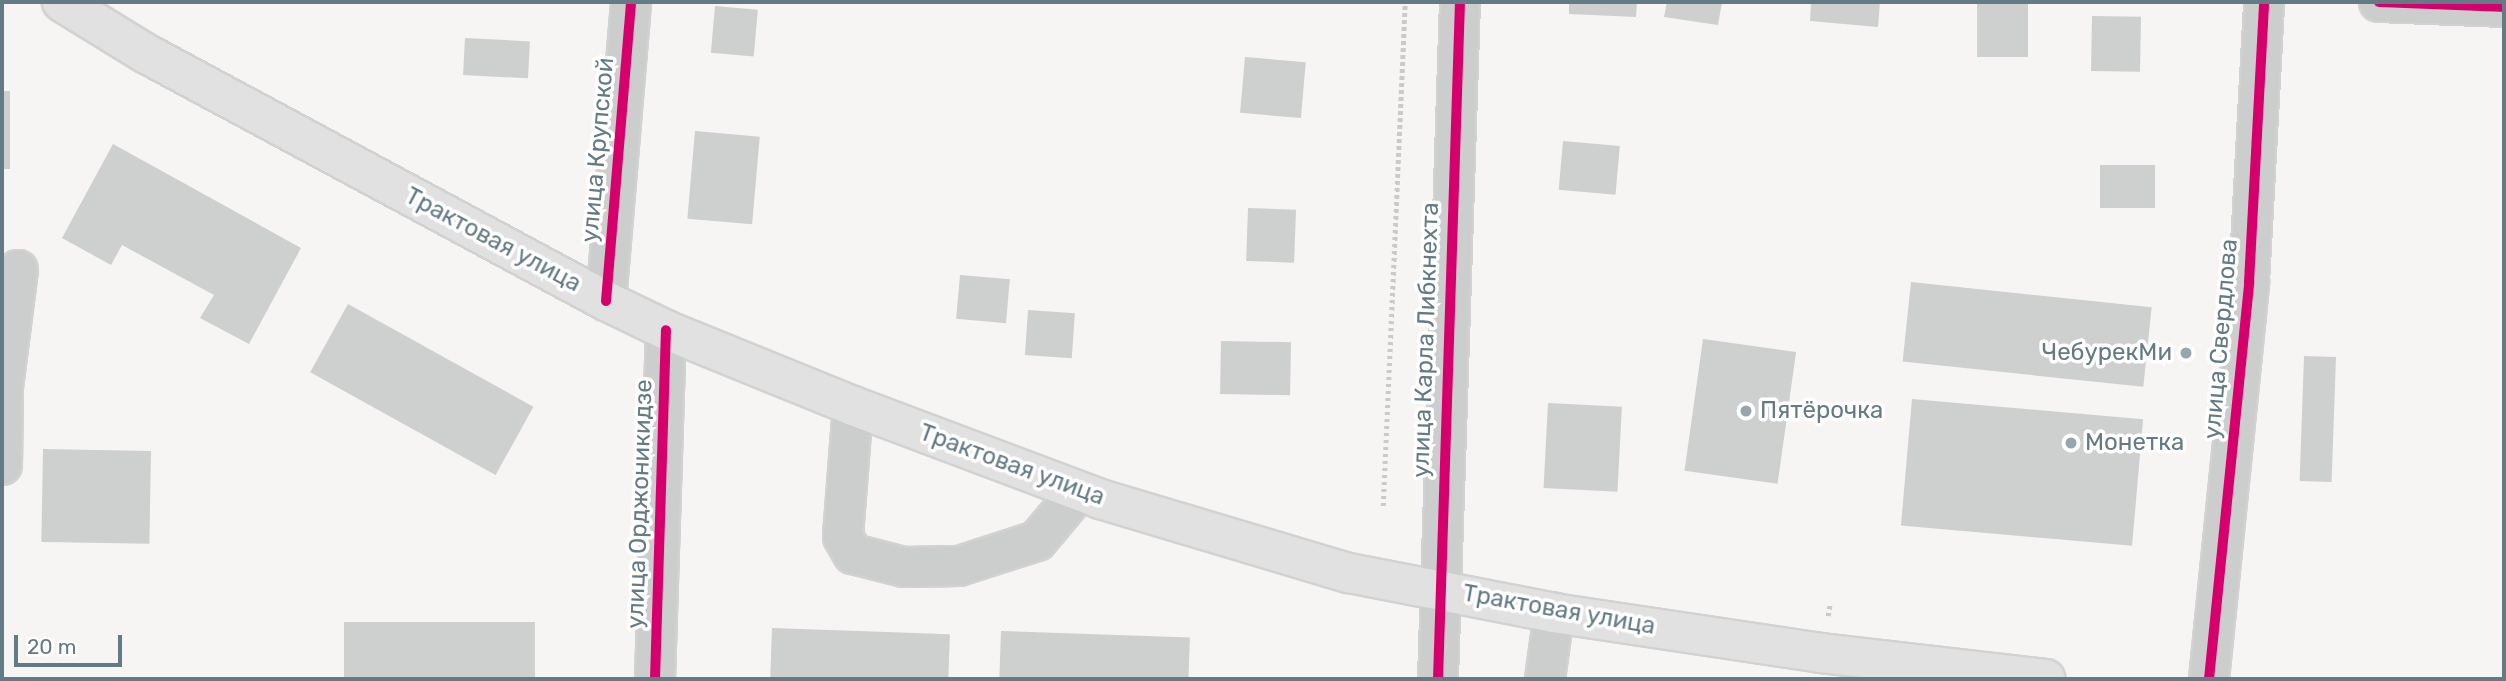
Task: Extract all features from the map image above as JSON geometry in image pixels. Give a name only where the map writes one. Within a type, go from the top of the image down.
[{"type":"main road","name":"Трактовая улица","points":[[62,2],[145,54],[606,301],[666,330],[853,406],[1079,491],[1349,573],[1554,613],[1908,671],[2046,679]]},
{"type":"street","name":"улица Крупской","points":[[606,301],[631,2]]},
{"type":"street","name":"улица Карла Либкнехта","points":[[1438,679],[1460,2]]},
{"type":"street","name":"улица Свердлова","points":[[2209,679],[2249,282],[2264,2]]},
{"type":"street","points":[[2379,2],[2504,7]]},
{"type":"street","points":[[2,466],[4,387],[18,270]]},
{"type":"street","name":"улица Орджоникидзе","points":[[655,679],[666,330]]},
{"type":"street","points":[[853,406],[843,537],[853,554],[904,567],[959,566],[1037,541],[1079,491]]},
{"type":"street","points":[[1545,679],[1554,613]]},
{"type":"path","points":[[1383,506],[1405,2]]},
{"type":"building","points":[[1569,2],[1637,2],[1636,17],[1569,14]]},
{"type":"building","points":[[1667,2],[1722,2],[1718,25],[1664,17]]},
{"type":"building","points":[[1811,2],[1880,2],[1878,27],[1810,21]]},
{"type":"building","points":[[1977,2],[2028,2],[2028,57],[1977,57]]},
{"type":"building","points":[[715,6],[758,10],[754,57],[711,53]]},
{"type":"building","points":[[2092,16],[2141,17],[2140,72],[2091,71]]},
{"type":"building","points":[[465,38],[530,41],[528,78],[463,75]]},
{"type":"building","points":[[1245,57],[1306,62],[1301,118],[1240,113]]},
{"type":"building","points":[[2,91],[10,91],[10,169],[2,169]]},
{"type":"building","points":[[695,131],[760,137],[752,224],[687,219]]},
{"type":"building","points":[[1563,141],[1620,146],[1616,195],[1559,190]]},
{"type":"building","points":[[113,144],[301,248],[249,344],[200,318],[214,295],[122,245],[111,265],[62,238]]},
{"type":"building","points":[[2100,165],[2155,165],[2155,208],[2100,208]]},
{"type":"building","points":[[1248,208],[1296,210],[1294,263],[1246,261]]},
{"type":"building","points":[[960,275],[1010,279],[1006,323],[956,319]]},
{"type":"building","points":[[1911,282],[2152,307],[2143,387],[1903,362]]},
{"type":"building","points":[[348,304],[533,407],[496,475],[310,372]]},
{"type":"building","points":[[1028,310],[1075,313],[1072,358],[1025,355]]},
{"type":"building","points":[[1703,339],[1796,352],[1778,484],[1684,471]]},
{"type":"building","points":[[1221,341],[1291,342],[1290,395],[1220,394]]},
{"type":"building","points":[[2304,356],[2336,357],[2332,482],[2300,481]]},
{"type":"building","points":[[1912,399],[2143,419],[2132,546],[1901,526]]},
{"type":"building","points":[[1548,403],[1622,407],[1617,492],[1544,488]]},
{"type":"building","points":[[43,449],[151,451],[149,544],[41,542]]},
{"type":"building","points":[[344,622],[535,622],[535,679],[344,679]]},
{"type":"building","points":[[772,628],[950,634],[948,679],[770,679]]},
{"type":"building","points":[[1001,631],[1190,638],[1188,679],[999,679]]},
{"type":"cycle path","points":[[606,301],[631,2]]},
{"type":"cycle path","points":[[1438,679],[1460,2]]},
{"type":"cycle path","points":[[2209,679],[2249,282],[2264,2]]},
{"type":"cycle path","points":[[2379,2],[2504,7]]},
{"type":"cycle path","points":[[655,679],[666,330]]},
{"type":"place","name":"ЧебурекМи","points":[[2186,353]]},
{"type":"place","name":"Пятёрочка","points":[[1746,411]]},
{"type":"place","name":"Монетка","points":[[2071,443]]}]
